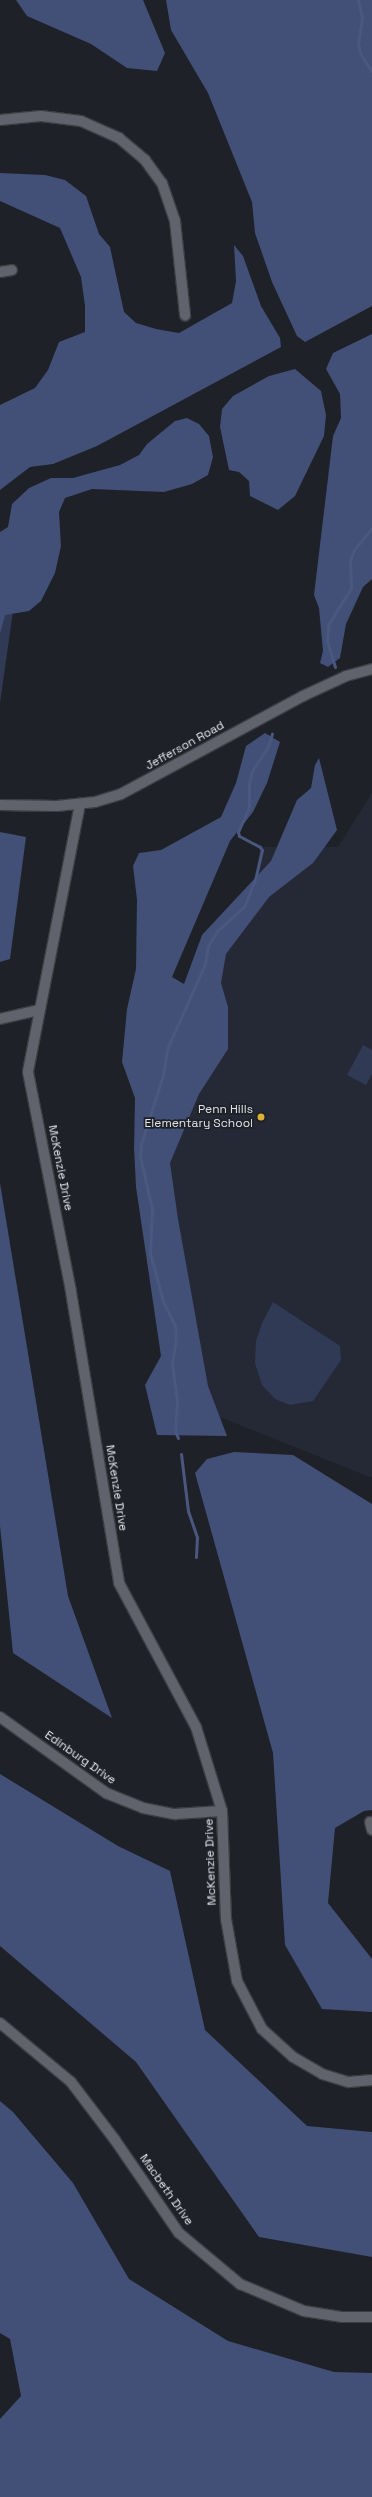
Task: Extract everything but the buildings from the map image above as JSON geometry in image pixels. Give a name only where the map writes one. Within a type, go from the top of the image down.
[{"type":"street","points":[[0,120],[41,116],[81,121],[115,135],[145,160],[162,183],[175,221],[185,315]]},
{"type":"street","points":[[0,272],[12,270]]},
{"type":"street","name":"Jefferson Road","points":[[0,804],[34,807],[80,804],[108,798],[136,788],[303,696],[346,676],[372,669]]},
{"type":"street","name":"McKenzie Drive","points":[[80,804],[28,1072],[71,1292],[119,1583],[196,1727],[222,1811],[226,1919],[237,1982],[262,2029],[293,2057],[322,2074],[349,2082],[372,2080]]},
{"type":"street","points":[[0,1019],[39,1010]]},
{"type":"street","name":"Edinburg Drive","points":[[0,1717],[106,1793],[143,1808],[175,1814],[222,1811]]},
{"type":"street","name":"Macbeth Drive","points":[[0,2024],[71,2082],[115,2140],[179,2233],[240,2284],[304,2311],[343,2317],[372,2317]]},
{"type":"shaded area","points":[[16,0],[143,0],[165,53],[157,71],[127,68],[91,44],[27,16]]},
{"type":"shaded area","points":[[166,0],[372,0],[372,306],[305,342],[297,336],[272,282],[255,233],[252,202],[208,93],[171,30]]},
{"type":"shaded area","points":[[0,173],[45,175],[65,180],[86,196],[99,234],[110,247],[124,312],[136,323],[156,329],[179,333],[232,303],[236,281],[234,245],[243,256],[261,306],[280,338],[281,347],[97,446],[53,464],[30,467],[0,490],[0,405],[35,388],[48,370],[59,342],[85,332],[85,306],[81,277],[60,228],[0,201]]},
{"type":"shaded area","points":[[372,334],[372,579],[363,587],[346,624],[340,658],[328,667],[320,663],[323,651],[319,608],[314,595],[333,436],[341,418],[340,394],[326,369],[333,353]]},
{"type":"shaded area","points":[[295,369],[321,391],[326,415],[324,436],[295,496],[278,510],[250,496],[249,481],[239,472],[229,470],[220,427],[222,409],[233,396],[269,376]]},
{"type":"shaded area","points":[[187,418],[199,424],[209,436],[213,457],[208,475],[192,484],[164,492],[92,489],[65,498],[59,512],[61,546],[55,573],[41,601],[29,611],[5,615],[0,634],[0,532],[8,527],[12,504],[29,488],[51,478],[73,478],[120,465],[139,455],[147,444],[175,421]]},
{"type":"shaded area","points":[[22,548],[0,703],[0,553]]},
{"type":"shaded area","points":[[265,733],[280,742],[267,783],[253,812],[230,841],[172,977],[184,984],[202,935],[271,861],[297,800],[311,788],[315,765],[319,758],[337,830],[313,863],[269,897],[226,954],[221,983],[228,1007],[228,1049],[199,1094],[170,1163],[178,1219],[208,1386],[227,1436],[157,1435],[145,1385],[161,1356],[136,1187],[134,1148],[135,1098],[122,1062],[127,1009],[136,969],[137,900],[133,866],[139,853],[161,850],[221,817],[236,783],[246,746]]},
{"type":"shaded area","name":"Penn Hills Elementary School","points":[[372,793],[372,1478],[177,1400],[157,1090],[255,880],[260,847],[338,847]]},
{"type":"shaded area","points":[[0,832],[26,837],[10,959],[0,962]]},
{"type":"shaded area","points":[[363,1045],[372,1050],[372,1074],[366,1085],[347,1075]]},
{"type":"shaded area","points":[[0,1183],[68,1596],[112,1718],[13,1653],[0,1526]]},
{"type":"shaded area","points":[[273,1302],[340,1346],[341,1360],[313,1401],[290,1405],[275,1399],[262,1385],[255,1363],[256,1341],[262,1323]]},
{"type":"shaded area","points":[[234,1452],[293,1455],[372,1504],[372,1810],[364,1811],[335,1828],[328,1903],[372,1959],[372,2012],[322,2009],[285,1945],[273,1753],[195,1473],[207,1459]]},
{"type":"shaded area","points":[[0,1774],[118,1846],[170,1871],[205,2030],[307,2126],[372,2132],[372,2257],[259,2237],[136,2062],[0,1946]]},
{"type":"shaded area","points":[[0,2101],[13,2112],[73,2183],[129,2279],[228,2341],[334,2372],[372,2373],[372,2497],[0,2497],[0,2419],[21,2396],[10,2339],[0,2333]]},
{"type":"waterway","points":[[358,0],[362,18],[358,43],[360,53],[372,72]]},
{"type":"waterway","points":[[335,667],[327,641],[328,625],[351,588],[350,560],[354,550],[372,528]]},
{"type":"waterway","points":[[178,1438],[175,1431],[177,1400],[172,1364],[176,1339],[175,1326],[163,1301],[150,1253],[152,1209],[140,1156],[141,1144],[163,1075],[167,1049],[205,964],[208,946],[217,931],[244,907],[255,880],[262,850],[260,847],[239,836],[238,832],[249,807],[249,784],[252,771],[268,746],[272,734]]},
{"type":"waterway","points":[[181,1454],[188,1511],[197,1537],[196,1557]]},
{"type":"place","name":"Penn Hills Elementary School","points":[[261,1117]]}]
